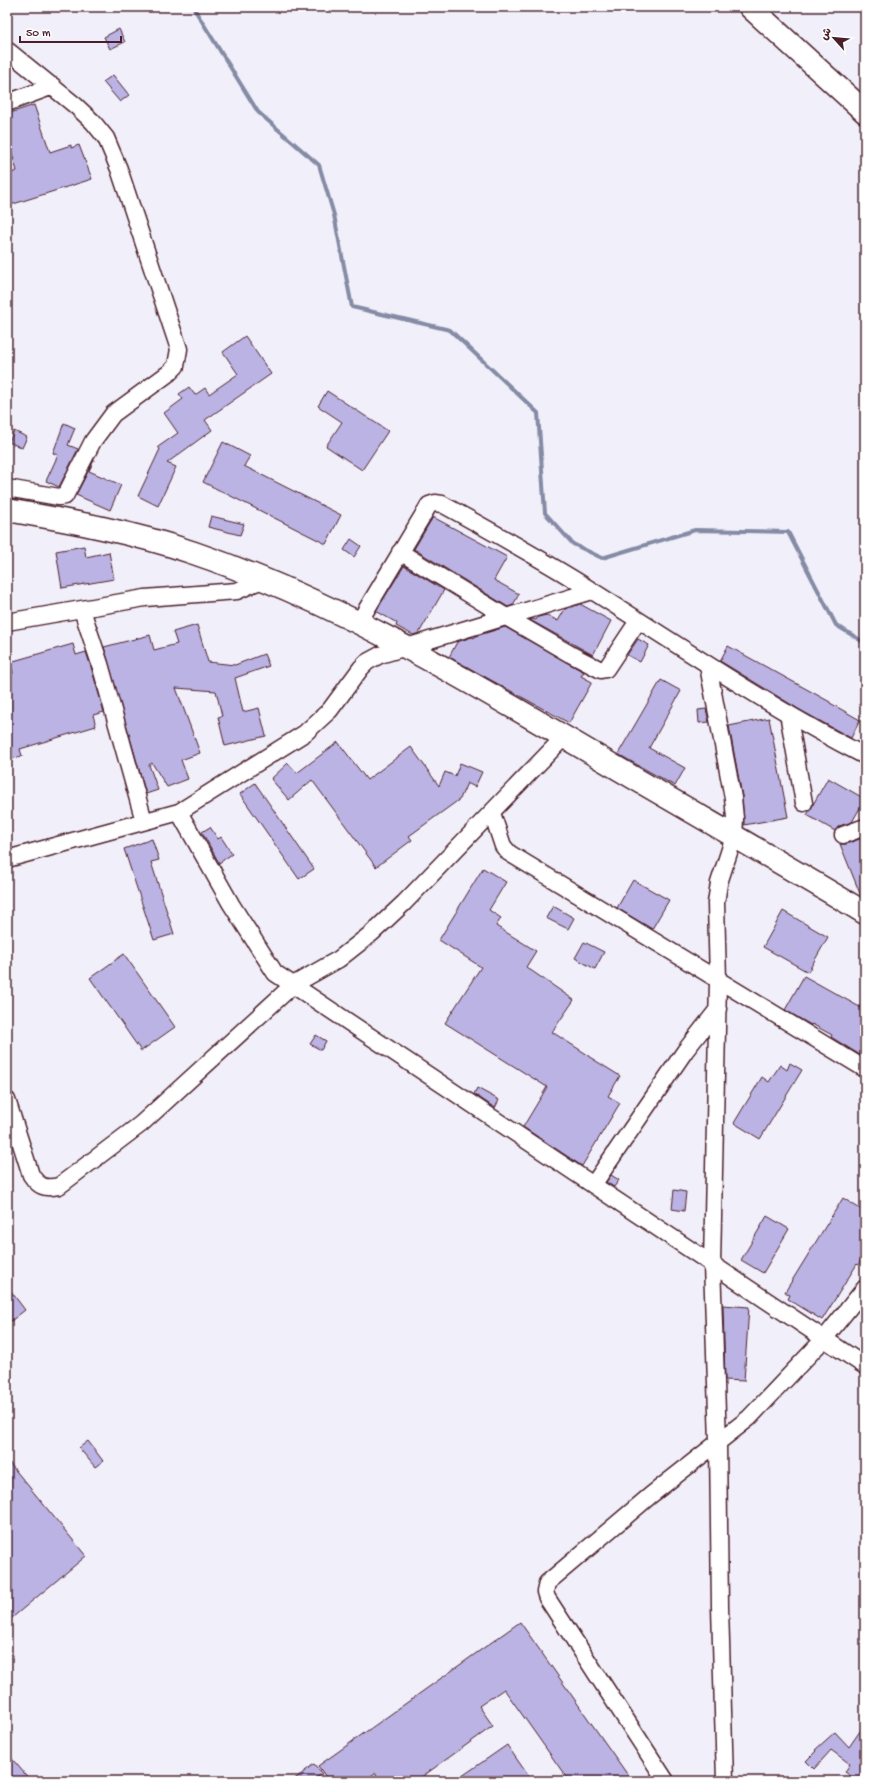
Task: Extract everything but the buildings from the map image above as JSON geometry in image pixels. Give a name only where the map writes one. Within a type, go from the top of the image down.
[{"type":"main road","points":[[750,7],[865,112]]},
{"type":"main road","points":[[7,510],[92,525],[192,552],[264,579],[359,622],[564,737],[734,837],[862,908]]},
{"type":"street","points":[[7,50],[53,86],[93,122],[106,138],[119,169],[179,349],[176,366],[169,373],[113,414],[93,441],[65,496],[59,497],[7,488]]},
{"type":"street","points":[[7,103],[53,86]]},
{"type":"street","points":[[359,622],[429,505],[435,503],[442,504],[592,591],[708,666],[834,740],[865,756]]},
{"type":"street","points":[[400,552],[508,618],[597,669],[606,669],[638,621]]},
{"type":"street","points":[[7,622],[145,598],[237,591],[264,579]]},
{"type":"street","points":[[7,859],[179,812],[305,733],[330,710],[361,668],[367,662],[380,655],[508,618],[592,591]]},
{"type":"street","points":[[82,610],[100,664],[144,821]]},
{"type":"street","points":[[708,666],[733,798],[735,818],[734,837],[719,883],[716,903],[718,1010],[712,1264],[718,1442],[720,1607],[725,1781]]},
{"type":"street","points":[[788,713],[804,803]]},
{"type":"street","points":[[7,1100],[31,1175],[37,1184],[43,1187],[52,1188],[59,1186],[141,1124],[293,985],[339,959],[372,932],[404,903],[564,737]]},
{"type":"street","points":[[179,812],[231,904],[275,973],[865,1366]]},
{"type":"street","points":[[492,813],[503,846],[509,853],[865,1069]]},
{"type":"street","points":[[843,835],[865,827]]},
{"type":"street","points":[[593,1185],[685,1051],[718,1010]]},
{"type":"street","points":[[666,1781],[551,1605],[545,1592],[547,1583],[651,1495],[749,1418],[824,1339],[865,1288]]},
{"type":"waterway","points":[[193,7],[258,112],[319,165],[334,215],[352,307],[450,330],[538,413],[545,513],[573,544],[602,558],[695,530],[788,532],[836,625],[865,643]]}]
